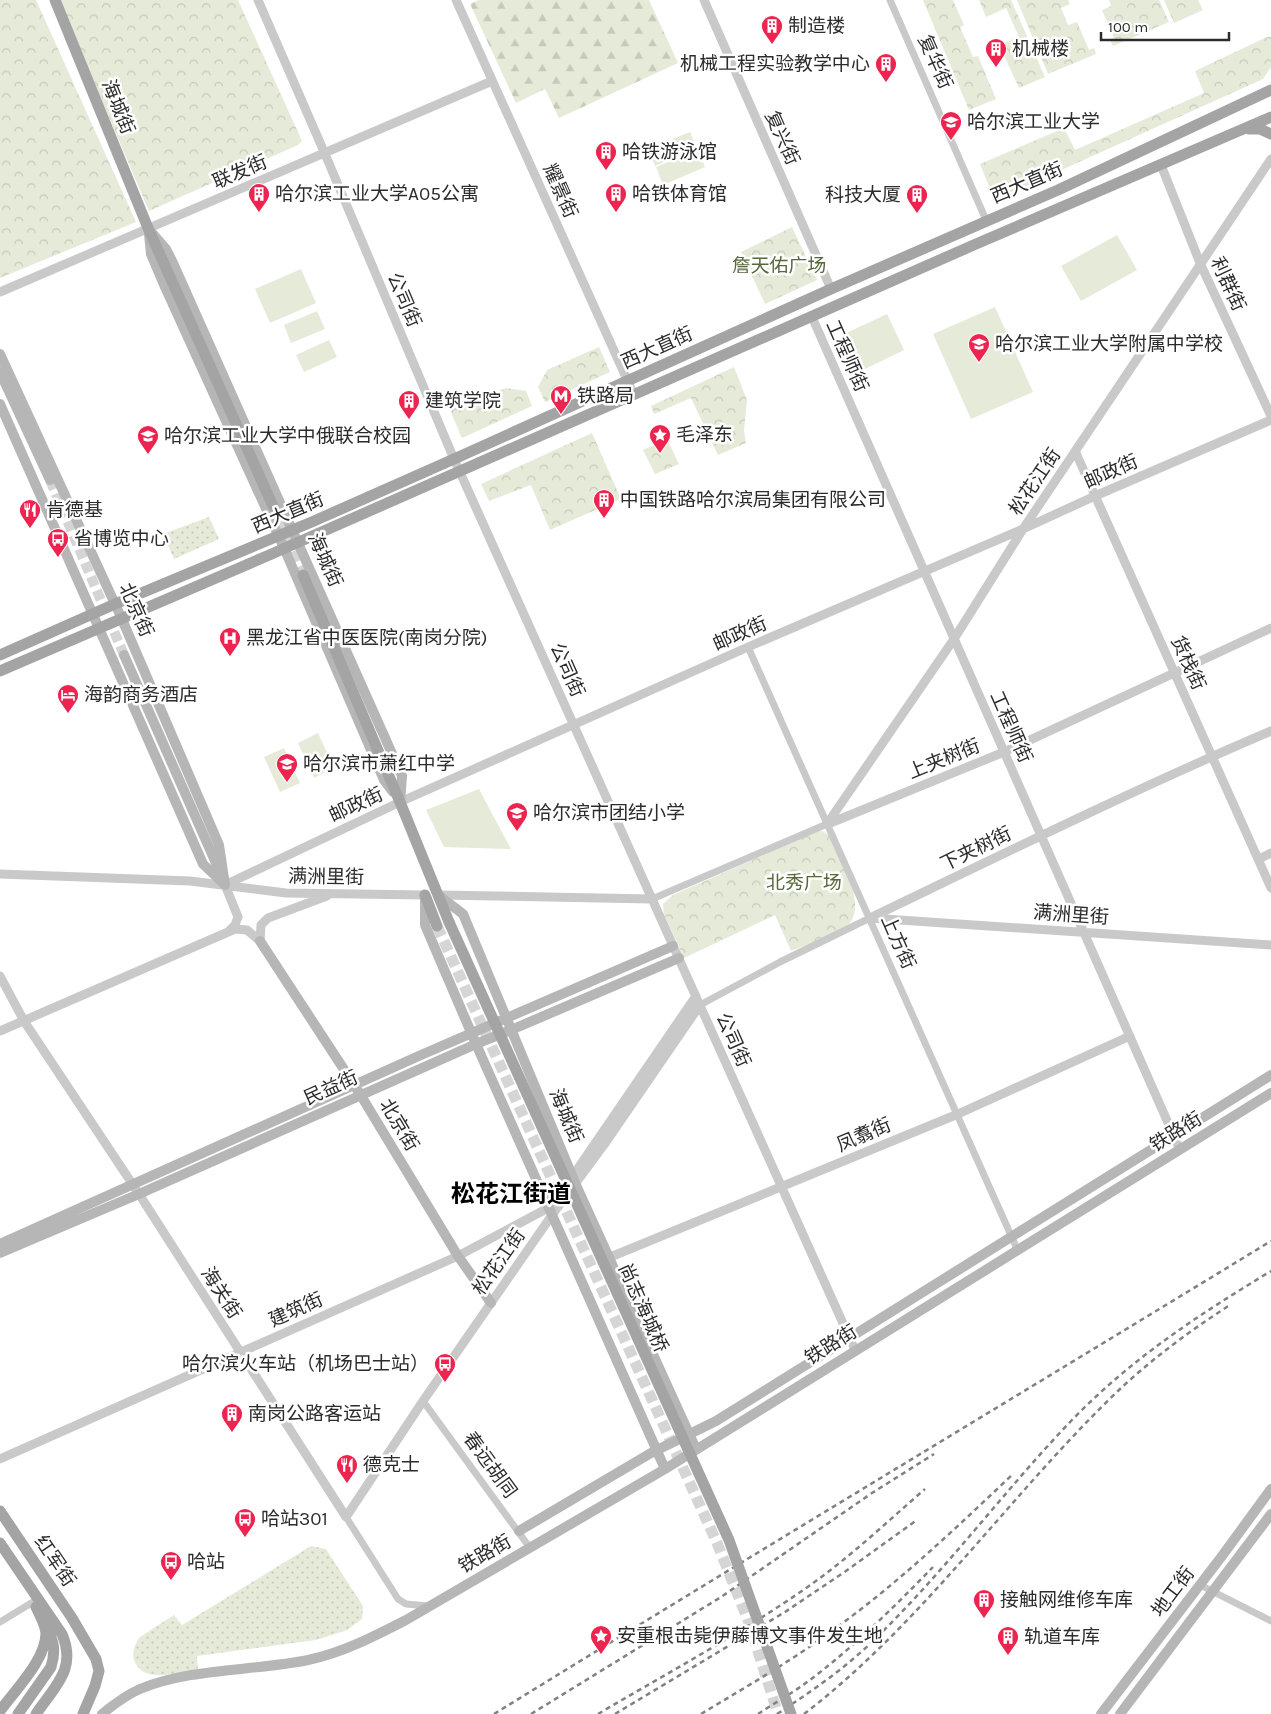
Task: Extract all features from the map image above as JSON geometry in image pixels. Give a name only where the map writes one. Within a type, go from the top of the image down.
[{"type":"main road","name":"海城街","points":[[55,0],[148,228],[273,506]]},
{"type":"main road","name":"西大直街","points":[[0,656],[114,604],[278,536],[454,459],[831,289],[1058,190],[1271,90]]},
{"type":"main road","name":"西大直街","points":[[0,670],[298,542],[1271,116]]},
{"type":"main road","points":[[1230,134],[1255,128],[1271,134]]},
{"type":"main road","name":"海城街","points":[[148,228],[166,249],[173,263],[402,776],[400,802]]},
{"type":"main road","name":"海城街","points":[[148,228],[151,254],[154,262],[284,548],[384,780],[400,802]]},
{"type":"main road","name":"北京街","points":[[0,354],[121,617],[219,845],[226,885]]},
{"type":"main road","points":[[0,372],[50,480]]},
{"type":"main road","points":[[0,404],[203,864],[226,885]]},
{"type":"main road","name":"海城街","points":[[303,575],[438,895],[463,914],[574,1181],[696,1449]]},
{"type":"main road","name":"北京街","points":[[124,655],[226,885]]},
{"type":"main road","points":[[425,895],[437,926]]},
{"type":"main road","points":[[425,895],[425,925],[473,1039],[665,1469]]},
{"type":"main road","name":"尚志海城桥","points":[[438,895],[729,1540],[791,1714]]},
{"type":"main road","name":"北京街","points":[[260,941],[357,1090],[458,1256],[491,1303]]},
{"type":"main road","name":"民益街","points":[[0,1244],[132,1185],[473,1039],[506,1019],[673,946]]},
{"type":"main road","name":"民益街","points":[[473,1039],[511,1030],[679,958]]},
{"type":"main road","name":"铁路街","points":[[518,1532],[657,1450],[716,1421],[1271,1075]]},
{"type":"main road","name":"民益街","points":[[0,1253],[139,1194],[357,1090]]},
{"type":"main road","name":"铁路街","points":[[102,1714],[121,1700],[145,1687],[187,1677],[317,1658],[376,1635],[406,1620],[665,1469],[1271,1094]]},
{"type":"main road","name":"地工街","points":[[1101,1714],[1271,1489]]},
{"type":"main road","name":"红军街","points":[[0,1511],[72,1618],[96,1660],[99,1671],[96,1686],[83,1714]]},
{"type":"main road","name":"地工街","points":[[1120,1714],[1271,1514]]},
{"type":"main road","name":"红军街","points":[[0,1542],[35,1600]]},
{"type":"main road","points":[[0,1711],[38,1660],[46,1634],[35,1600]]},
{"type":"main road","points":[[35,1600],[62,1634],[68,1653],[67,1667],[63,1675],[36,1714]]},
{"type":"main road","points":[[18,1714],[51,1667],[54,1659],[54,1644],[41,1618]]},
{"type":"street","name":"公司街","points":[[258,0],[459,471],[855,1350]]},
{"type":"street","name":"耀景街","points":[[456,0],[634,395]]},
{"type":"street","name":"复兴街","points":[[704,0],[831,289]]},
{"type":"street","name":"复华街","points":[[890,0],[986,220]]},
{"type":"street","name":"联发街","points":[[0,292],[325,154],[492,80]]},
{"type":"street","name":"松花江街","points":[[827,824],[954,638],[1023,529],[1271,159]]},
{"type":"street","name":"利群街","points":[[1160,165],[1200,263],[1271,416]]},
{"type":"street","name":"工程师街","points":[[812,317],[1180,1150]]},
{"type":"street","name":"邮政街","points":[[226,885],[400,802],[1271,420]]},
{"type":"street","name":"货栈街","points":[[1075,452],[1271,888]]},
{"type":"street","name":"上夹树街","points":[[652,900],[827,824],[1004,752],[1271,628]]},
{"type":"street","name":"上方街","points":[[748,648],[1018,1251]]},
{"type":"street","name":"下夹树街","points":[[700,1005],[780,962],[870,918],[1212,756],[1271,731]]},
{"type":"street","points":[[1259,858],[1271,853]]},
{"type":"street","name":"满洲里街","points":[[0,874],[174,880],[286,893],[652,900]]},
{"type":"street","points":[[226,885],[238,917],[235,926],[228,932]]},
{"type":"street","points":[[260,941],[261,925],[268,918],[333,894]]},
{"type":"street","name":"满洲里街","points":[[870,918],[1271,945]]},
{"type":"street","points":[[0,1031],[228,932],[240,928],[247,930],[260,941]]},
{"type":"street","name":"海关街","points":[[0,976],[24,1020],[139,1194],[398,1599],[406,1604],[430,1606]]},
{"type":"street","name":"松花江街","points":[[574,1181],[696,996]]},
{"type":"street","name":"松花江街","points":[[346,1517],[491,1303],[550,1212],[700,1005]]},
{"type":"street","name":"凤翥街","points":[[608,1258],[958,1114],[1130,1036]]},
{"type":"street","name":"建筑街","points":[[0,1459],[458,1256],[550,1212]]},
{"type":"street","name":"春远胡同","points":[[423,1401],[530,1548]]},
{"type":"street","points":[[1200,1585],[1271,1621]]},
{"type":"street","points":[[0,1622],[35,1600]]},
{"type":"green space","points":[[0,0],[36,0],[136,222],[0,278]]},
{"type":"green space","points":[[59,0],[238,0],[302,141],[298,145],[149,211]]},
{"type":"green space","points":[[479,0],[649,0],[678,63],[559,118],[545,89],[516,103],[470,4]]},
{"type":"green space","points":[[923,0],[953,0],[964,25],[960,27],[973,57],[978,56],[996,99],[969,110]]},
{"type":"green space","points":[[979,0],[1011,0],[1045,77],[1019,88],[999,45],[1019,37],[1006,8],[986,17]]},
{"type":"green space","points":[[1017,0],[1068,0],[1070,4],[1061,8],[1068,25],[1077,22],[1089,50],[1094,48],[1096,54],[1048,74]]},
{"type":"green space","points":[[1109,0],[1159,0],[1169,22],[1113,46],[1110,40],[1114,38],[1102,10],[1111,6]]},
{"type":"green space","points":[[1164,0],[1198,0],[1203,10],[1174,23]]},
{"type":"green space","points":[[1267,37],[1271,37],[1271,67],[1263,79],[997,199],[993,196],[980,164],[1064,128],[1075,150],[1204,93],[1195,71]]},
{"type":"green space","points":[[690,132],[697,149],[655,166],[648,149]]},
{"type":"green space","points":[[698,150],[705,167],[663,185],[656,167]]},
{"type":"green space","name":"詹天佑广场","points":[[792,227],[817,280],[765,304],[741,252]]},
{"type":"green space","points":[[1117,235],[1137,270],[1081,301],[1061,266]]},
{"type":"green space","points":[[301,269],[316,303],[270,323],[255,289]]},
{"type":"green space","points":[[995,307],[1033,392],[971,419],[933,334]]},
{"type":"green space","points":[[317,311],[325,329],[291,343],[284,325]]},
{"type":"green space","points":[[887,314],[904,350],[859,372],[842,335]]},
{"type":"green space","points":[[329,340],[337,357],[304,372],[296,355]]},
{"type":"green space","points":[[599,347],[610,372],[545,402],[538,387],[547,370]]},
{"type":"green space","points":[[734,367],[747,400],[744,431],[746,443],[718,455],[691,398],[654,414],[651,406]]},
{"type":"green space","points":[[506,388],[526,391],[532,406],[462,438],[450,410]]},
{"type":"green space","points":[[592,433],[621,499],[550,530],[531,485],[489,501],[481,484]]},
{"type":"green space","points":[[667,439],[679,464],[655,474],[643,450]]},
{"type":"green space","points":[[209,517],[219,539],[174,559],[163,534]]},
{"type":"green space","points":[[318,733],[334,768],[314,778],[298,743]]},
{"type":"green space","points":[[284,748],[300,783],[280,792],[264,757]]},
{"type":"green space","points":[[479,789],[511,849],[444,847],[426,810]]},
{"type":"green space","name":"北秀广场","points":[[820,830],[829,835],[851,883],[855,908],[852,919],[845,928],[827,938],[791,951],[775,915],[684,958],[664,914],[663,904],[673,895]]},
{"type":"green space","points":[[311,1546],[326,1549],[363,1606],[362,1619],[347,1630],[316,1640],[197,1656],[198,1670],[153,1675],[138,1668],[133,1654],[135,1645],[140,1637],[174,1615],[182,1625]]},
{"type":"tunnel","points":[[50,480],[124,655]]},
{"type":"tunnel","points":[[273,506],[303,575]]},
{"type":"tunnel","points":[[437,926],[717,1543],[748,1620],[778,1714]]},
{"type":"railway","points":[[494,1714],[1271,1241]]},
{"type":"railway","points":[[777,1714],[841,1669],[865,1649],[927,1585],[1046,1448],[1094,1398],[1166,1339],[1271,1271]]},
{"type":"railway","points":[[804,1714],[848,1678],[889,1639],[1079,1430],[1119,1390],[1173,1345],[1230,1305]]},
{"type":"railway","points":[[531,1714],[721,1597],[872,1493],[934,1454]]},
{"type":"railway","points":[[701,1714],[798,1655],[853,1615],[924,1557],[1013,1474]]},
{"type":"railway","points":[[598,1714],[732,1636],[809,1586],[854,1551],[925,1489]]},
{"type":"railway","points":[[615,1714],[785,1612],[917,1520]]},
{"type":"railway","points":[[758,1714],[803,1685],[854,1644],[933,1567]]},
{"type":"place","name":"制造楼","points":[[772,45]]},
{"type":"place","name":"机械楼","points":[[996,68]]},
{"type":"place","name":"机械工程实验教学中心","points":[[886,83]]},
{"type":"place","name":"哈尔滨工业大学","points":[[951,141]]},
{"type":"place","name":"哈铁游泳馆","points":[[606,171]]},
{"type":"place","name":"哈尔滨工业大学A05公寓","points":[[259,213]]},
{"type":"place","name":"哈铁体育馆","points":[[616,213]]},
{"type":"place","name":"科技大厦","points":[[917,214]]},
{"type":"place","name":"哈尔滨工业大学附属中学校","points":[[979,363]]},
{"type":"place","name":"铁路局","points":[[561,415]]},
{"type":"place","name":"建筑学院","points":[[409,420]]},
{"type":"place","name":"毛泽东","points":[[660,454]]},
{"type":"place","name":"哈尔滨工业大学中俄联合校园","points":[[148,455]]},
{"type":"place","name":"中国铁路哈尔滨局集团有限公司","points":[[604,519]]},
{"type":"place","name":"肯德基","points":[[30,529]]},
{"type":"place","name":"省博览中心","points":[[58,558]]},
{"type":"place","name":"黑龙江省中医医院(南岗分院)","points":[[230,657]]},
{"type":"place","name":"海韵商务酒店","points":[[68,714]]},
{"type":"place","name":"哈尔滨市萧红中学","points":[[287,783]]},
{"type":"place","name":"哈尔滨市团结小学","points":[[517,832]]},
{"type":"place","name":"哈尔滨火车站（机场巴士站）","points":[[445,1383]]},
{"type":"place","name":"南岗公路客运站","points":[[232,1433]]},
{"type":"place","name":"德克士","points":[[347,1484]]},
{"type":"place","name":"哈站301","points":[[245,1538]]},
{"type":"place","name":"哈站","points":[[171,1581]]},
{"type":"place","name":"接触网维修车库","points":[[984,1619]]},
{"type":"place","name":"安重根击毙伊藤博文事件发生地","points":[[601,1655]]},
{"type":"place","name":"轨道车库","points":[[1008,1656]]},
{"type":"district","name":"松花江街道","points":[[511,1194]]}]
